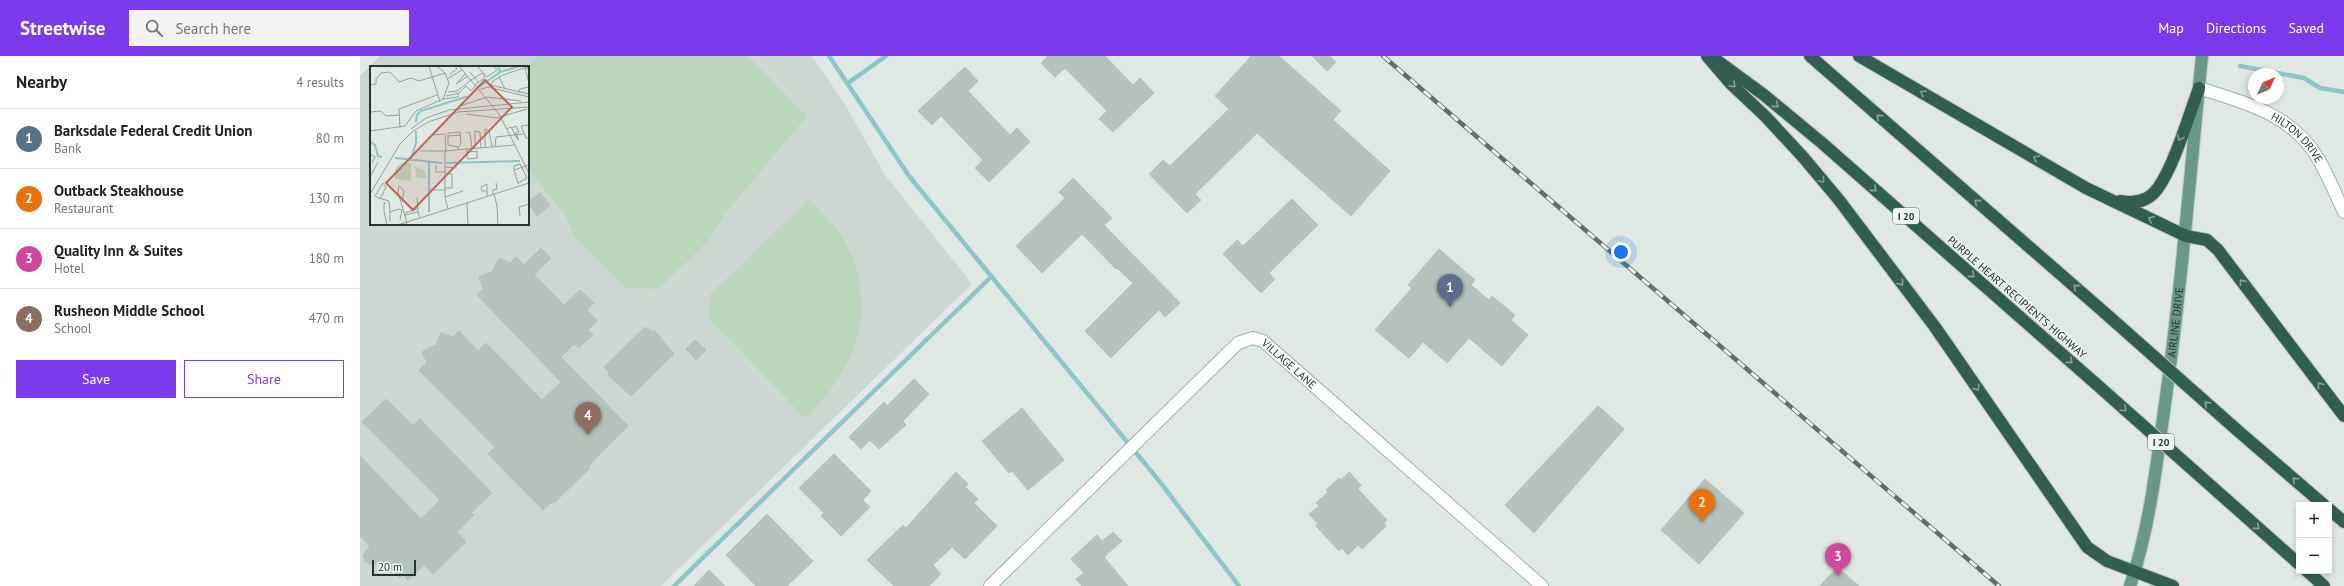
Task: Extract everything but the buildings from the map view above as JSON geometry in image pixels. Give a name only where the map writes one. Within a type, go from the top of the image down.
[{"type":"highway","points":[[1707,56],[1731,84],[1766,117],[1838,200],[1935,327],[2087,547],[2107,561],[2173,586]]},
{"type":"highway","name":"PURPLE HEART RECIPIENTS HIGHWAY","points":[[1711,56],[1764,95],[1822,143],[2296,561]]},
{"type":"highway","points":[[1810,56],[2321,502]]},
{"type":"highway","points":[[1859,56],[2086,188],[2186,236],[2207,240],[2218,250],[2344,416]]},
{"type":"highway","points":[[2086,188],[2131,203],[2141,201],[2149,197],[2158,189],[2165,176],[2199,88]]},
{"type":"highway","points":[[2332,512],[2344,522]]},
{"type":"highway","points":[[2310,574],[2324,586]]},
{"type":"main road","name":"AIRLINE DRIVE","points":[[2130,586],[2135,572],[2158,459],[2186,236],[2202,56]]},
{"type":"street","name":"HILTON DRIVE","points":[[2199,88],[2255,107],[2280,118],[2294,129],[2318,159],[2344,212]]},
{"type":"street","name":"VILLAGE LANE","points":[[990,586],[1151,430],[1238,343],[1253,338],[1261,340],[1542,586]]},
{"type":"shaded area","points":[[380,56],[812,56],[844,103],[885,175],[972,284],[661,586],[360,586],[360,76],[370,66]]},
{"type":"green space","points":[[539,56],[748,56],[807,116],[725,214],[710,239],[659,289],[626,288],[575,237],[565,215],[529,170],[529,66]]},
{"type":"green space","points":[[809,199],[841,235],[853,260],[860,285],[861,309],[858,333],[850,356],[839,378],[823,399],[805,418],[709,319],[710,294]]},
{"type":"waterway","points":[[829,56],[909,176],[1160,482],[1239,586]]},
{"type":"waterway","points":[[848,83],[886,56]]},
{"type":"waterway","points":[[2240,66],[2304,78],[2320,88],[2344,92]]},
{"type":"waterway","points":[[674,586],[991,277]]},
{"type":"railway","points":[[1383,56],[1999,586]]},
{"type":"place","name":"Barksdale Federal Credit Union","points":[[1450,307]]},
{"type":"place","name":"Rusheon Middle School","points":[[588,435]]},
{"type":"place","name":"Outback Steakhouse","points":[[1702,522]]},
{"type":"place","name":"Quality Inn & Suites","points":[[1838,576]]}]
